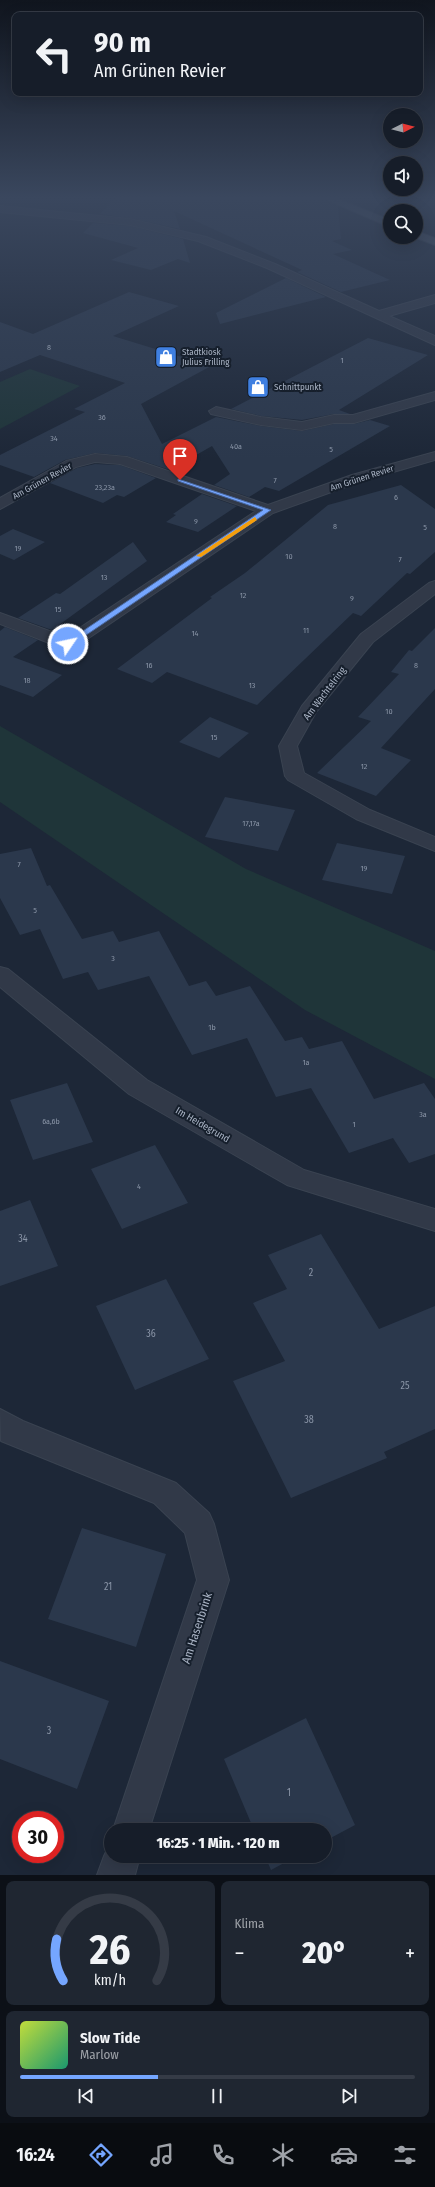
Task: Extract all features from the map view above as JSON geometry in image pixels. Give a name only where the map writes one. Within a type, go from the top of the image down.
[{"type":"street","points":[[311,284],[435,341]]},
{"type":"street","points":[[378,315],[435,299]]},
{"type":"street","points":[[391,321],[435,311]]},
{"type":"street","points":[[216,411],[261,421],[302,426],[334,420],[354,419],[435,396]]},
{"type":"street","name":"Am Grünen Revier","points":[[0,618],[68,644],[268,510],[357,478],[435,456]]},
{"type":"street","name":"Am Grünen Revier","points":[[0,504],[71,464],[95,458],[122,460],[268,510]]},
{"type":"street","name":"Am Wachtelring","points":[[435,586],[367,638],[308,710],[288,746],[295,776],[322,795],[406,833],[435,844]]},
{"type":"street","name":"Im Heidegrund","points":[[0,975],[138,1087],[296,1178],[435,1220]]},
{"type":"street","name":"Am Hasenbrink","points":[[0,1423],[12,1431],[165,1493],[198,1524],[213,1580],[133,1823]]},
{"type":"street","points":[[116,1875],[120,1863]]},
{"type":"green space","points":[[30,369],[80,386],[0,429],[0,382]]},
{"type":"green space","points":[[0,726],[246,869],[435,951],[435,1079],[305,1010],[0,802]]},
{"type":"building","points":[[273,284],[300,284],[326,297],[220,324],[216,313]]},
{"type":"building","points":[[324,284],[372,284],[341,292]]},
{"type":"building","points":[[129,292],[179,306],[113,336],[211,366],[141,404],[162,444],[216,417],[261,426],[302,431],[334,424],[354,424],[370,420],[390,426],[279,491],[265,487],[249,497],[214,485],[230,474],[212,446],[170,470],[127,456],[95,453],[65,460],[34,477],[0,465],[0,455],[85,412],[74,409],[125,383],[40,355],[0,372],[0,322],[33,334]]},
{"type":"building","points":[[368,338],[428,355],[339,410],[350,414],[334,414],[302,420],[261,416],[231,409]]},
{"type":"building","points":[[95,464],[120,465],[156,478],[124,497],[117,495],[103,503],[50,483],[77,468]]},
{"type":"building","points":[[401,485],[435,509],[435,552],[410,574],[407,573],[361,616],[353,613],[257,705],[167,672],[152,683],[117,669],[212,598],[210,597],[245,573],[328,505]]},
{"type":"building","points":[[202,494],[237,506],[198,532],[166,522],[176,515],[173,514]]},
{"type":"building","points":[[13,529],[45,542],[14,560],[0,554],[0,536]]},
{"type":"building","points":[[133,542],[147,561],[52,630],[18,618],[56,593],[60,594]]},
{"type":"building","points":[[5,627],[38,640],[13,657],[62,675],[33,697],[0,685],[0,631]]},
{"type":"building","points":[[435,628],[435,689],[381,748],[411,760],[376,796],[317,773],[371,721],[358,717],[399,674],[391,672],[409,650],[412,651]]},
{"type":"building","points":[[210,717],[249,733],[219,758],[179,742]]},
{"type":"building","points":[[225,797],[295,810],[278,851],[205,837]]},
{"type":"building","points":[[337,843],[405,856],[392,894],[322,880]]},
{"type":"building","points":[[31,848],[47,886],[50,885],[82,939],[113,931],[119,942],[159,931],[189,986],[206,981],[216,996],[250,986],[285,1041],[302,1037],[309,1049],[342,1041],[374,1099],[424,1083],[435,1099],[435,1154],[409,1163],[393,1138],[349,1153],[311,1088],[276,1097],[247,1038],[192,1055],[149,976],[98,990],[88,972],[63,979],[40,929],[20,935],[0,898],[0,854]]},
{"type":"building","points":[[67,1083],[93,1142],[33,1160],[10,1100]]},
{"type":"building","points":[[155,1145],[188,1203],[122,1229],[91,1169]]},
{"type":"building","points":[[30,1200],[58,1266],[0,1286],[0,1211]]},
{"type":"building","points":[[321,1234],[379,1329],[435,1306],[435,1429],[384,1452],[387,1458],[291,1498],[233,1381],[285,1361],[253,1303],[287,1289],[268,1255]]},
{"type":"building","points":[[166,1279],[209,1359],[135,1390],[96,1306]]},
{"type":"building","points":[[82,1528],[166,1554],[136,1647],[48,1619]]},
{"type":"building","points":[[0,1661],[109,1701],[77,1789],[0,1759]]},
{"type":"building","points":[[306,1718],[355,1825],[332,1837],[332,1823],[251,1823],[224,1759]]},
{"type":"building","points":[[268,1863],[284,1863],[271,1870]]},
{"type":"slow traffic","points":[[199,556],[255,519]]},
{"type":"place","name":"Stadtkiosk Julius Frilling","points":[[166,357]]},
{"type":"place","name":"Schnittpunkt","points":[[258,387]]},
{"type":"route","points":[[68,644],[268,510],[180,480]]}]
